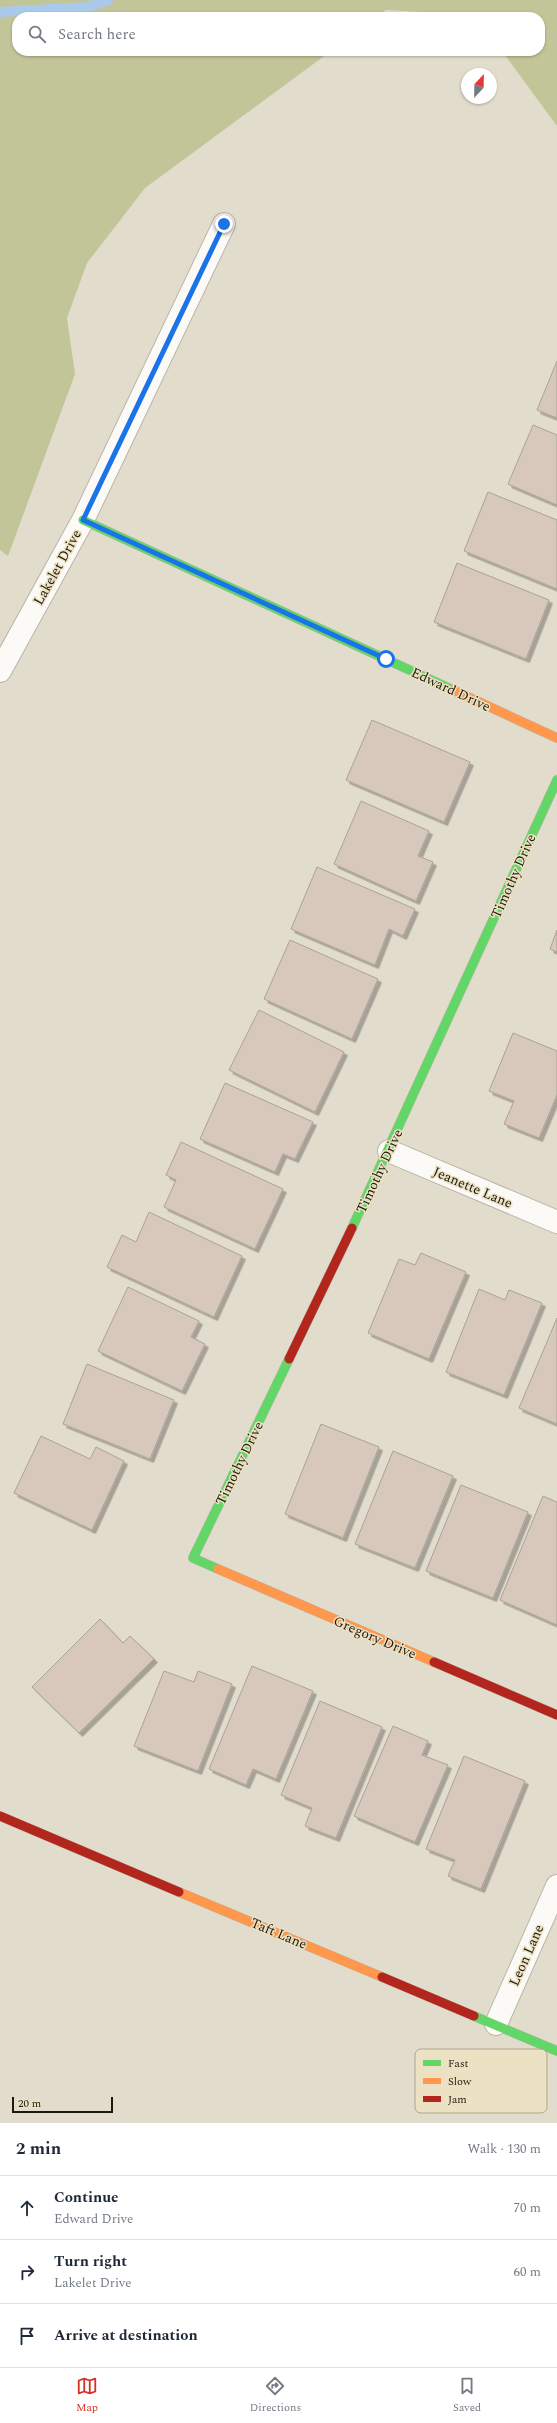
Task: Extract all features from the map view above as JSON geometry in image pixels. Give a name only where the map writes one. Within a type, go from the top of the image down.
[{"type":"street","name":"Lakelet Drive","points":[[0,671],[83,520],[224,224]]},
{"type":"street","name":"Edward Drive","points":[[83,520],[557,738]]},
{"type":"street","name":"Timothy Drive","points":[[193,1558],[389,1151],[557,780]]},
{"type":"street","name":"Jeanette Lane","points":[[389,1151],[557,1222]]},
{"type":"street","name":"Gregory Drive","points":[[193,1558],[557,1716]]},
{"type":"street","name":"Taft Lane","points":[[0,1816],[557,2051]]},
{"type":"street","name":"Leon Lane","points":[[496,2024],[557,1886]]},
{"type":"green space","points":[[0,0],[557,0],[557,126],[506,56],[545,56],[545,12],[424,12],[386,10],[383,12],[12,12],[12,56],[324,56],[145,188],[87,263],[67,318],[75,374],[8,556],[0,550]]},
{"type":"building","points":[[557,361],[557,418],[537,410]]},
{"type":"building","points":[[533,425],[557,435],[557,505],[508,484]]},
{"type":"building","points":[[488,492],[557,520],[557,589],[464,551]]},
{"type":"building","points":[[457,563],[549,600],[526,659],[434,622]]},
{"type":"building","points":[[372,720],[470,762],[444,822],[346,780]]},
{"type":"building","points":[[361,801],[429,831],[418,856],[433,862],[416,901],[334,864]]},
{"type":"building","points":[[317,867],[415,909],[403,936],[389,929],[375,965],[291,929]]},
{"type":"building","points":[[557,930],[557,952],[550,949]]},
{"type":"building","points":[[290,940],[378,979],[352,1039],[264,999]]},
{"type":"building","points":[[259,1010],[344,1052],[315,1112],[229,1070]]},
{"type":"building","points":[[513,1033],[557,1051],[557,1095],[539,1138],[504,1124],[514,1101],[489,1091]]},
{"type":"building","points":[[225,1083],[313,1122],[295,1159],[283,1154],[275,1172],[200,1139]]},
{"type":"building","points":[[181,1142],[283,1189],[255,1249],[164,1207],[176,1180],[166,1175]]},
{"type":"building","points":[[149,1212],[242,1256],[214,1317],[107,1267],[122,1235],[136,1242]]},
{"type":"building","points":[[421,1253],[466,1272],[429,1359],[368,1333],[399,1259],[415,1265]]},
{"type":"building","points":[[128,1287],[199,1321],[191,1337],[205,1344],[182,1391],[98,1351]]},
{"type":"building","points":[[479,1289],[505,1300],[509,1290],[542,1303],[504,1395],[446,1372]]},
{"type":"building","points":[[557,1318],[557,1424],[519,1408]]},
{"type":"building","points":[[87,1364],[174,1400],[150,1459],[63,1424]]},
{"type":"building","points":[[321,1424],[379,1447],[343,1538],[285,1514]]},
{"type":"building","points":[[41,1436],[90,1459],[96,1447],[124,1461],[92,1530],[14,1493]]},
{"type":"building","points":[[393,1451],[453,1476],[415,1568],[355,1544]]},
{"type":"building","points":[[461,1485],[528,1512],[493,1598],[426,1571]]},
{"type":"building","points":[[543,1496],[557,1502],[557,1625],[500,1600]]},
{"type":"building","points":[[100,1619],[123,1643],[130,1636],[154,1659],[79,1733],[32,1687]]},
{"type":"building","points":[[252,1666],[313,1691],[276,1779],[253,1769],[246,1785],[209,1769]]},
{"type":"building","points":[[164,1671],[194,1682],[198,1671],[232,1684],[198,1771],[134,1746]]},
{"type":"building","points":[[320,1701],[382,1727],[336,1838],[305,1826],[312,1808],[281,1795]]},
{"type":"building","points":[[393,1726],[428,1741],[422,1755],[448,1765],[415,1842],[354,1816]]},
{"type":"building","points":[[464,1756],[525,1781],[481,1889],[448,1876],[455,1860],[426,1849]]},
{"type":"waterway","points":[[0,12],[88,7],[108,0]]},
{"type":"traffic: fast","points":[[83,520],[453,690]]},
{"type":"traffic: fast","points":[[352,1228],[557,780]]},
{"type":"traffic: fast","points":[[218,1569],[193,1558],[289,1359]]},
{"type":"traffic: fast","points":[[474,2016],[557,2051]]},
{"type":"traffic: slow","points":[[453,690],[557,738]]},
{"type":"traffic: slow","points":[[218,1569],[434,1662]]},
{"type":"traffic: slow","points":[[179,1892],[382,1977]]},
{"type":"traffic: jam","points":[[289,1359],[352,1228]]},
{"type":"traffic: jam","points":[[434,1662],[557,1715]]},
{"type":"traffic: jam","points":[[0,1816],[179,1892]]},
{"type":"traffic: jam","points":[[382,1977],[474,2016]]},
{"type":"route","points":[[224,224],[83,520],[386,659]]}]
